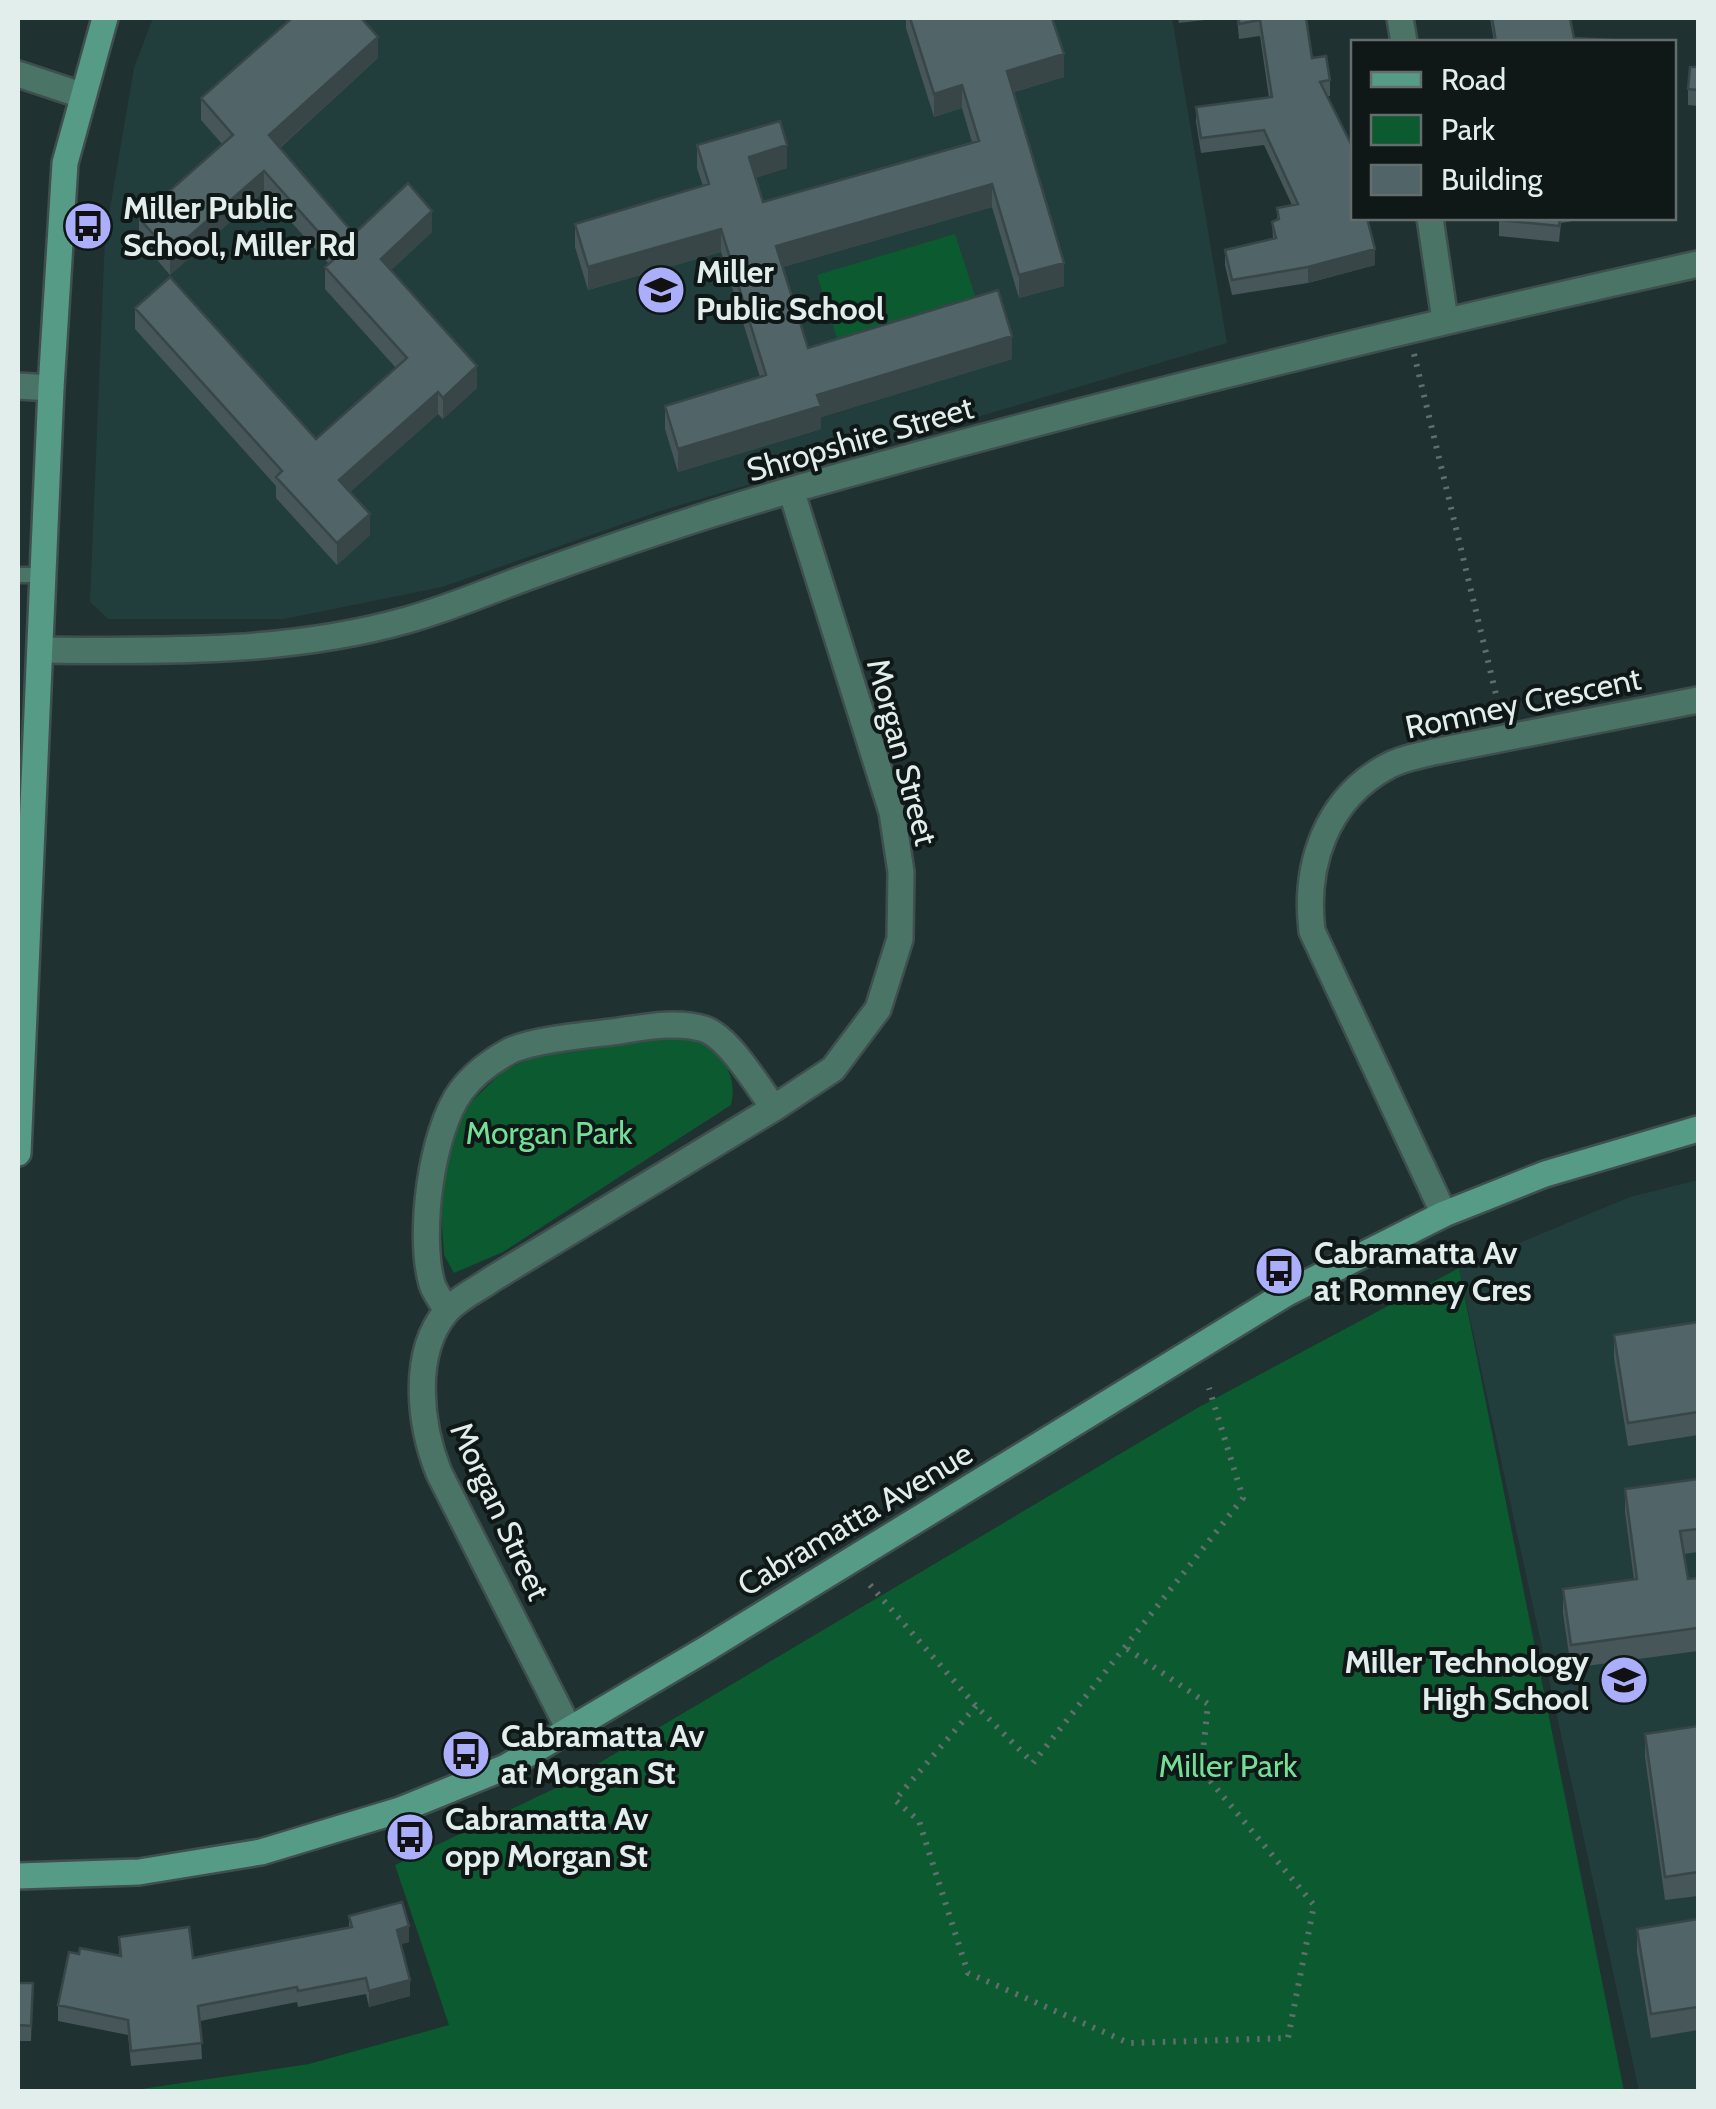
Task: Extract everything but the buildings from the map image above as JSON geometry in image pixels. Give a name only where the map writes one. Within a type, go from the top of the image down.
[{"type":"street","points":[[18,1153],[23,943],[40,650],[30,575],[51,388],[65,163],[105,18]]},
{"type":"street","points":[[18,74],[81,95]]},
{"type":"street","points":[[1430,220],[1446,320]]},
{"type":"street","name":"Shropshire Street","points":[[40,650],[202,651],[359,631],[407,620],[791,490],[1408,328],[1698,264]]},
{"type":"street","points":[[18,386],[51,388]]},
{"type":"street","name":"Morgan Street","points":[[570,1731],[428,1444],[422,1382],[436,1330],[447,1310],[833,1069],[878,1009],[900,939],[900,872],[892,812],[791,490]]},
{"type":"street","name":"Romney Crescent","points":[[1444,1214],[1312,932],[1308,900],[1322,834],[1343,800],[1367,778],[1392,763],[1698,700]]},
{"type":"street","points":[[447,1310],[433,1286],[427,1252],[431,1174],[440,1131],[460,1092],[483,1068],[512,1049],[640,1028],[704,1029],[730,1050],[774,1108]]},
{"type":"street","name":"Cabramatta Avenue","points":[[18,1876],[139,1872],[261,1852],[400,1810],[506,1767],[1288,1293],[1444,1214],[1545,1174],[1698,1128]]},
{"type":"path","points":[[1408,328],[1506,738]]},
{"type":"path","points":[[870,1585],[976,1706],[1032,1763],[1244,1498],[1209,1388]]},
{"type":"path","points":[[976,1706],[895,1800],[919,1820],[968,1973],[1129,2043],[1288,2038],[1314,1905],[1201,1770],[1208,1704],[1124,1646]]},
{"type":"shaded area","name":"Miller Public School","points":[[153,18],[1172,18],[1227,343],[660,511],[442,587],[284,619],[108,619],[90,602],[105,237],[134,68]]},
{"type":"shaded area","name":"Miller Technology High School","points":[[1698,1180],[1698,2091],[1639,2091],[1459,1268],[1630,1197]]},
{"type":"green space","points":[[955,234],[977,302],[839,345],[817,275]]},
{"type":"green space","name":"Morgan Park","points":[[687,1036],[716,1054],[729,1071],[731,1105],[503,1252],[454,1273],[444,1255],[440,1198],[453,1128],[471,1102],[503,1071],[533,1057]]},
{"type":"green space","name":"Miller Park","points":[[1459,1268],[1624,2091],[128,2091],[309,2064],[449,2025],[395,1865],[562,1785],[1199,1407]]},
{"type":"place","name":"Miller Public School, Miller Rd","points":[[88,226]]},
{"type":"place","name":"Miller Public School","points":[[661,290]]},
{"type":"place","name":"Cabramatta Av at Romney Cres","points":[[1279,1271]]},
{"type":"place","name":"Miller Technology High School","points":[[1624,1680]]},
{"type":"place","name":"Cabramatta Av at Morgan St","points":[[466,1754]]},
{"type":"place","name":"Cabramatta Av opp Morgan St","points":[[410,1837]]}]
